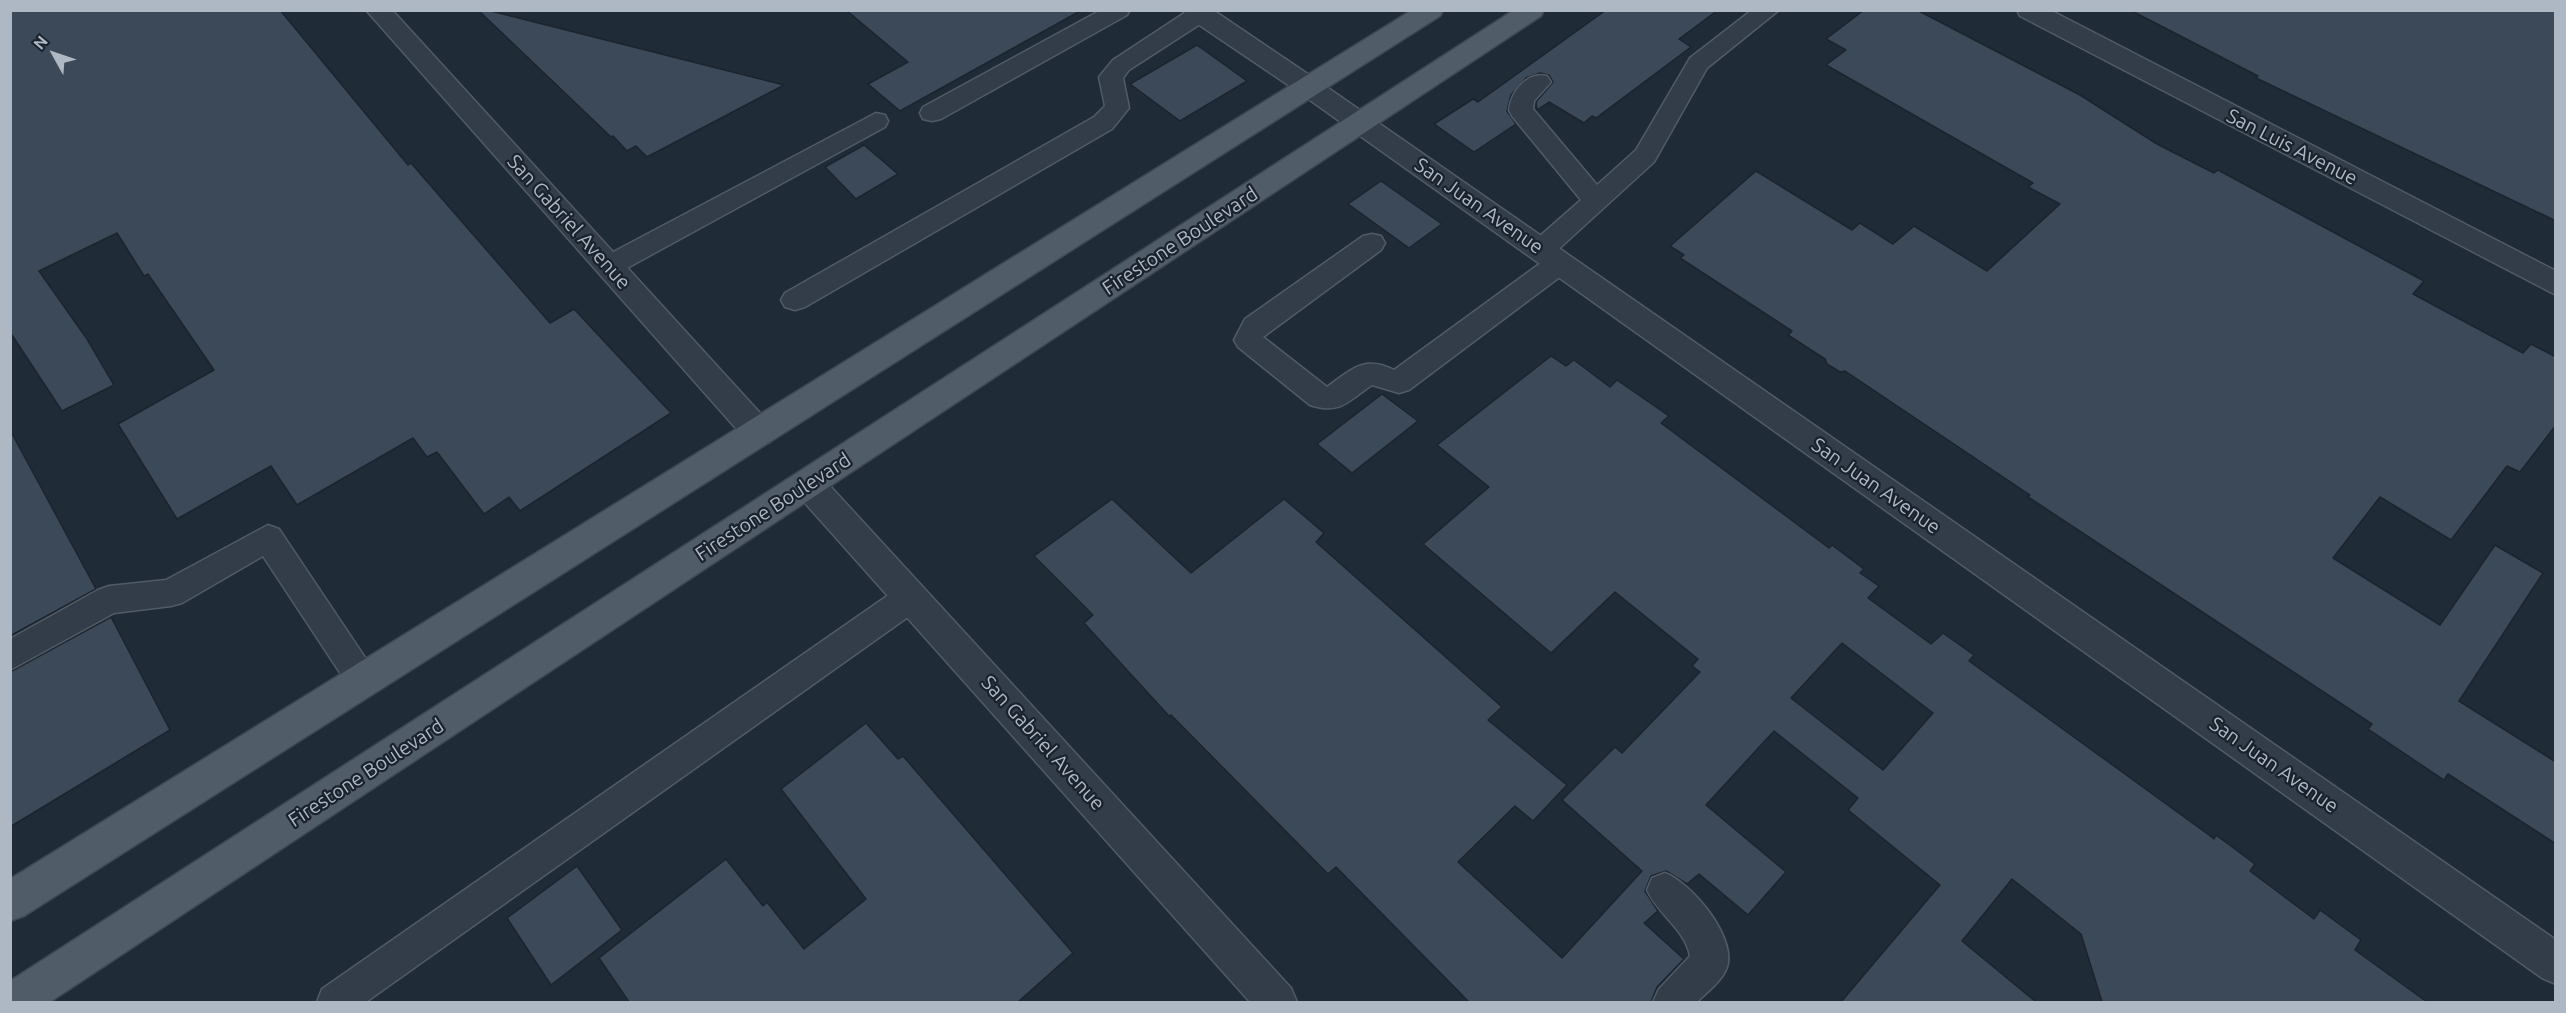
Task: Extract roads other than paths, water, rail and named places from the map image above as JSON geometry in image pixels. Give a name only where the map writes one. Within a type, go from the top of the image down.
[{"type":"main road","points":[[10,902],[1431,10]]},
{"type":"main road","name":"Firestone Boulevard","points":[[14,1002],[1361,124],[1532,10]]},
{"type":"street","name":"San Gabriel Avenue","points":[[378,10],[759,433]]},
{"type":"street","name":"San Juan Avenue","points":[[1197,12],[1309,87],[2556,963]]},
{"type":"street","name":"San Luis Avenue","points":[[2035,12],[2556,284]]},
{"type":"street","name":"San Gabriel Avenue","points":[[808,484],[1277,1002]]},
{"type":"lane","points":[[932,113],[1119,10]]},
{"type":"lane","points":[[1372,243],[1255,326],[1248,339],[1320,397],[1332,399],[1363,376],[1376,373],[1386,380],[1399,382],[1550,256],[1596,201],[1645,156],[1698,63],[1768,10]]},
{"type":"lane","points":[[795,300],[1104,123],[1117,108],[1111,76],[1121,65],[1197,12]]},
{"type":"lane","points":[[1539,82],[1522,99],[1521,110],[1596,201]]},
{"type":"lane","points":[[609,266],[876,121]]},
{"type":"lane","points":[[10,656],[109,600],[171,593],[268,538],[363,681]]},
{"type":"lane","points":[[336,1002],[911,597]]},
{"type":"lane","points":[[1665,890],[1704,933],[1710,962],[1672,1002]]}]
